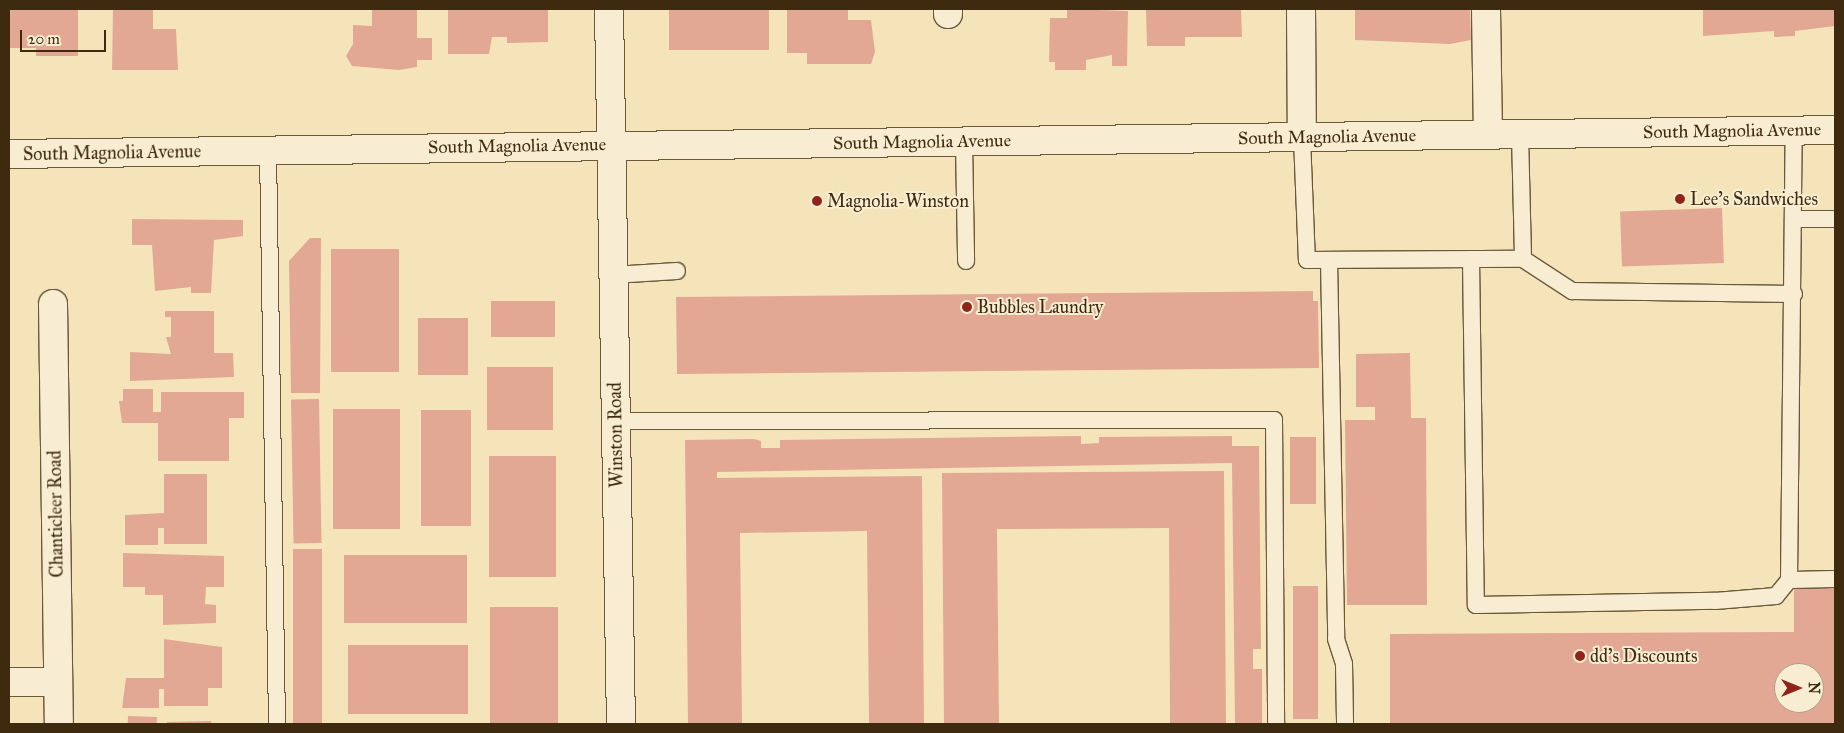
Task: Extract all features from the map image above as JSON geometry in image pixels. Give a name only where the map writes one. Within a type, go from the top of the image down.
[{"type":"main road","name":"Winston Road","points":[[609,9],[621,724]]},
{"type":"main road","points":[[1301,9],[1302,138]]},
{"type":"main road","points":[[1486,9],[1488,134]]},
{"type":"main road","name":"South Magnolia Avenue","points":[[9,154],[1835,130]]},
{"type":"main road","name":"Chanticleer Road","points":[[53,304],[59,724]]},
{"type":"main road","points":[[9,682],[58,682]]},
{"type":"lane","points":[[1471,259],[1476,605],[1714,601],[1776,596],[1789,580],[1794,294],[1794,130]]},
{"type":"lane","points":[[1520,134],[1523,259]]},
{"type":"lane","points":[[1302,138],[1307,260],[1523,259],[1572,291],[1794,294]]},
{"type":"lane","points":[[964,141],[966,261]]},
{"type":"lane","points":[[268,151],[277,724]]},
{"type":"lane","points":[[1794,219],[1835,219]]},
{"type":"lane","points":[[1329,260],[1336,639],[1344,664],[1345,724]]},
{"type":"lane","points":[[613,275],[677,272]]},
{"type":"lane","points":[[616,421],[1274,420],[1276,724]]},
{"type":"lane","points":[[1789,580],[1835,579]]},
{"type":"building","points":[[9,9],[78,9],[78,56],[36,56],[36,48],[9,48]]},
{"type":"building","points":[[113,9],[153,9],[153,29],[176,29],[178,70],[112,70]]},
{"type":"building","points":[[372,9],[417,9],[417,38],[432,38],[432,60],[417,60],[417,67],[399,70],[352,66],[346,56],[353,44],[353,25],[372,26]]},
{"type":"building","points":[[448,9],[548,9],[548,42],[507,43],[507,37],[492,37],[489,54],[448,54]]},
{"type":"building","points":[[669,9],[769,9],[769,50],[669,50]]},
{"type":"building","points":[[787,9],[848,9],[848,20],[871,20],[875,52],[871,64],[807,64],[807,53],[787,53]]},
{"type":"building","points":[[1067,9],[1128,11],[1127,66],[1112,66],[1112,55],[1086,60],[1086,70],[1055,70],[1055,62],[1049,62],[1050,18],[1067,18]]},
{"type":"building","points":[[1146,9],[1241,9],[1242,37],[1185,37],[1185,46],[1147,46]]},
{"type":"building","points":[[1355,9],[1470,9],[1471,40],[1450,44],[1355,40]]},
{"type":"building","points":[[1703,9],[1835,9],[1835,26],[1795,31],[1795,36],[1774,37],[1774,31],[1703,36]]},
{"type":"building","points":[[1722,208],[1724,263],[1622,267],[1620,212]]},
{"type":"building","points":[[132,219],[243,220],[243,236],[214,240],[211,293],[191,293],[191,287],[155,291],[152,245],[132,245]]},
{"type":"building","points":[[310,238],[321,238],[320,393],[291,393],[289,261]]},
{"type":"building","points":[[331,249],[399,249],[399,372],[331,372]]},
{"type":"building","points":[[1313,291],[1313,301],[1318,301],[1319,368],[677,374],[676,297]]},
{"type":"building","points":[[491,301],[555,301],[555,337],[491,337]]},
{"type":"building","points":[[165,311],[214,311],[214,353],[233,353],[234,377],[130,381],[130,352],[171,354],[166,337],[171,337],[171,317],[165,317]]},
{"type":"building","points":[[418,318],[468,318],[468,375],[418,375]]},
{"type":"building","points":[[1410,353],[1411,418],[1426,418],[1427,605],[1347,605],[1345,420],[1375,420],[1375,407],[1356,407],[1356,354]]},
{"type":"building","points":[[487,367],[553,367],[553,430],[487,430]]},
{"type":"building","points":[[123,389],[153,389],[153,412],[161,412],[161,392],[244,392],[244,418],[229,418],[229,461],[158,461],[158,423],[122,423],[119,401],[123,401]]},
{"type":"building","points":[[291,399],[319,399],[322,543],[294,543]]},
{"type":"building","points":[[333,409],[400,409],[400,529],[333,529]]},
{"type":"building","points":[[421,410],[471,410],[471,526],[421,526]]},
{"type":"building","points":[[1081,436],[1081,444],[1099,443],[1099,437],[1232,436],[1232,446],[1259,446],[1261,649],[1253,649],[1253,669],[1262,669],[1262,724],[1235,724],[1232,463],[717,472],[717,478],[922,476],[924,724],[869,724],[867,531],[740,533],[742,724],[688,724],[685,440],[754,439],[761,441],[761,448],[780,448],[780,440]]},
{"type":"building","points":[[1290,437],[1316,437],[1316,504],[1290,504]]},
{"type":"building","points":[[489,456],[556,456],[556,577],[489,577]]},
{"type":"building","points":[[1224,471],[1226,724],[1170,724],[1169,528],[997,529],[999,724],[944,724],[942,473]]},
{"type":"building","points":[[164,474],[207,474],[207,544],[164,544],[164,528],[158,528],[158,545],[125,545],[125,515],[164,513]]},
{"type":"building","points":[[293,549],[322,549],[322,724],[293,724]]},
{"type":"building","points":[[123,553],[224,556],[224,587],[206,587],[205,604],[216,605],[216,623],[163,625],[163,595],[145,595],[145,587],[123,587]]},
{"type":"building","points":[[344,555],[467,555],[467,623],[344,623]]},
{"type":"building","points":[[1293,586],[1318,586],[1318,719],[1293,719]]},
{"type":"building","points":[[1794,586],[1835,586],[1835,724],[1390,724],[1390,634],[1794,632]]},
{"type":"building","points":[[490,607],[558,607],[558,724],[490,724]]},
{"type":"building","points":[[164,639],[222,647],[222,688],[208,688],[208,706],[164,706],[164,689],[159,689],[159,708],[122,708],[126,678],[164,678]]},
{"type":"building","points":[[348,645],[468,645],[468,714],[348,714]]},
{"type":"building","points":[[128,716],[157,717],[157,724],[128,724]]},
{"type":"building","points":[[211,721],[211,724],[167,724],[167,722]]},
{"type":"place","name":"Lee's Sandwiches","points":[[1680,199]]},
{"type":"place","name":"Magnolia-Winston","points":[[817,201]]},
{"type":"place","name":"Bubbles Laundry","points":[[967,307]]},
{"type":"place","name":"dd's Discounts","points":[[1580,656]]}]
